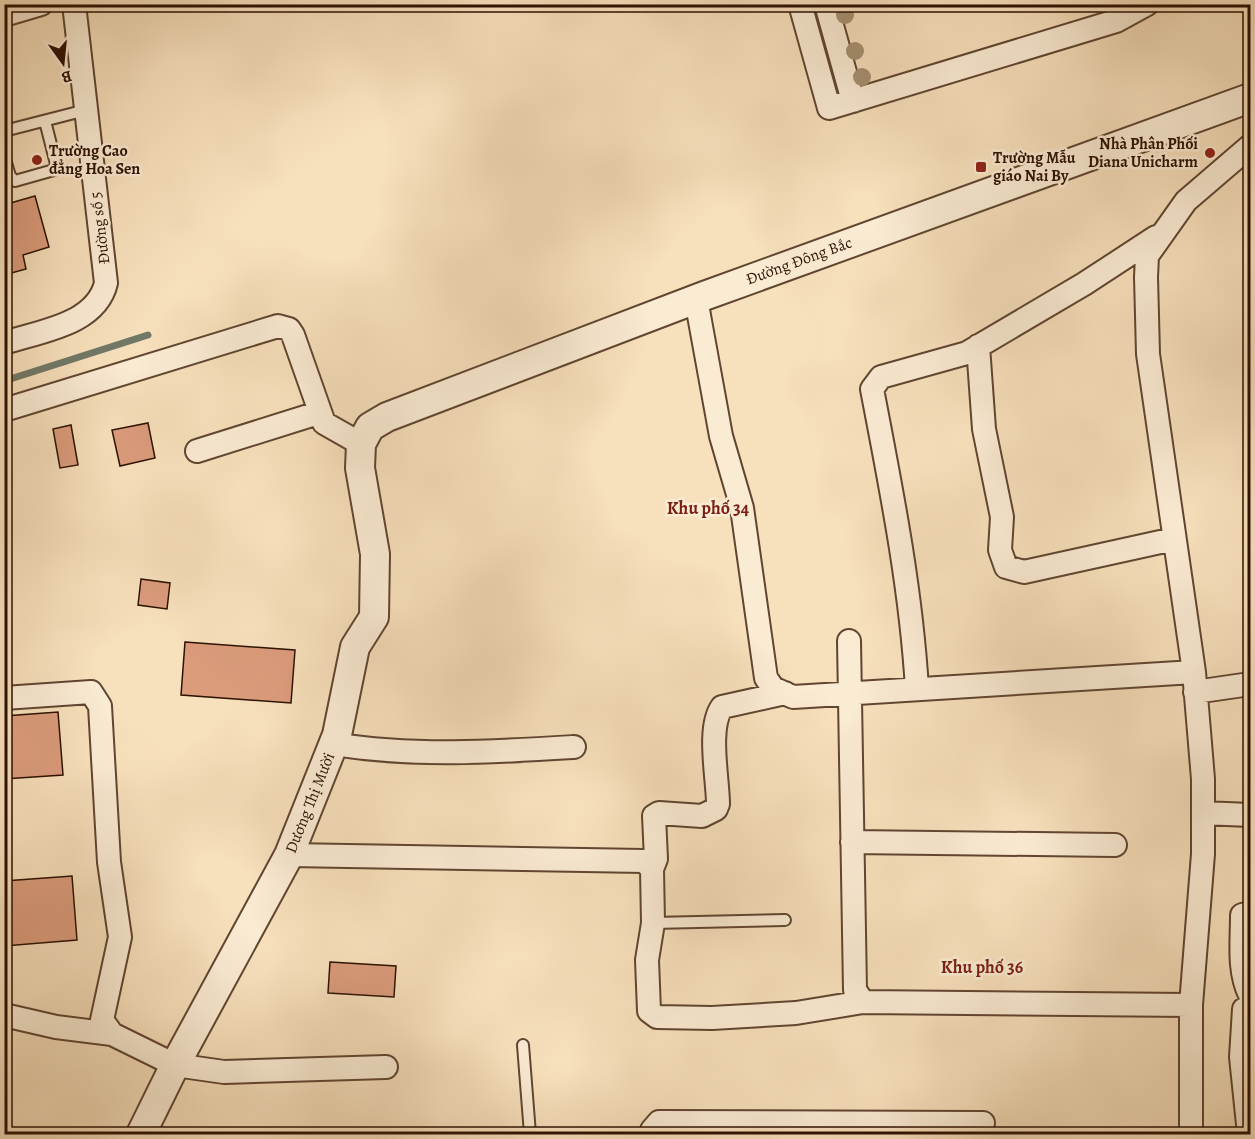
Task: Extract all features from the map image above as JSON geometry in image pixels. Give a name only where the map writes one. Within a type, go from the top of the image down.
[{"type":"street","points":[[4,15],[41,4]]},
{"type":"street","name":"Đường số 5","points":[[4,343],[73,320],[95,306],[102,294],[106,277],[74,4]]},
{"type":"street","points":[[800,4],[830,108],[1114,13],[1148,4]]},
{"type":"street","points":[[826,4],[853,101]]},
{"type":"street","name":"Đường Đông Bắc","points":[[361,444],[370,427],[387,417],[696,299],[1251,98]]},
{"type":"street","points":[[1191,1134],[1191,1005],[1203,854],[1203,813],[1195,682],[1148,354],[1147,256],[1186,201],[1251,146]]},
{"type":"street","points":[[917,689],[911,613],[872,388],[881,377],[967,352],[1084,284],[1165,231]]},
{"type":"street","points":[[696,299],[721,436],[742,508],[766,678],[774,688],[793,697],[917,689],[1195,682],[1251,684]]},
{"type":"street","points":[[4,410],[278,326],[289,329],[293,335],[318,413],[332,429],[361,444]]},
{"type":"street","points":[[978,346],[984,429],[1002,517],[1000,550],[1006,567],[1024,572],[1174,538]]},
{"type":"street","points":[[198,451],[318,413]]},
{"type":"street","name":"Dương Thị Mười","points":[[141,1134],[175,1065],[289,855],[334,744],[355,647],[374,617],[375,554],[360,468],[361,444]]},
{"type":"street","points":[[849,641],[848,693],[855,990],[863,1002]]},
{"type":"street","points":[[4,698],[91,692],[100,706],[109,862],[120,937],[102,1020],[112,1034]]},
{"type":"street","points":[[785,693],[722,707],[716,721],[715,762],[718,804],[716,810],[702,816],[659,813],[654,816],[656,859],[652,869],[653,923],[647,960],[650,1011],[657,1017],[712,1018],[796,1012],[863,1002],[1191,1005]]},
{"type":"street","points":[[334,744],[382,752],[456,754],[574,747]]},
{"type":"street","points":[[1203,813],[1251,815]]},
{"type":"street","points":[[852,842],[1115,845]]},
{"type":"street","points":[[289,855],[644,861],[652,869]]},
{"type":"street","points":[[1249,988],[1242,965],[1242,915],[1251,913]]},
{"type":"street","points":[[1249,1134],[1241,1057],[1244,1009],[1251,1008]]},
{"type":"street","points":[[4,1015],[56,1027],[112,1034],[175,1065],[225,1072],[386,1067]]},
{"type":"street","points":[[653,1134],[652,1130],[660,1122],[983,1123]]},
{"type":"lane","points":[[4,132],[86,110]]},
{"type":"lane","points":[[4,156],[10,176],[15,181],[54,170],[56,164],[45,121]]},
{"type":"lane","points":[[653,923],[785,920]]},
{"type":"lane","points":[[523,1045],[530,1134]]},
{"type":"building","points":[[4,193],[7,204],[35,196],[49,247],[23,255],[26,269],[4,275]]},
{"type":"building","points":[[148,423],[155,458],[120,466],[112,430]]},
{"type":"building","points":[[71,425],[78,465],[60,468],[53,429]]},
{"type":"building","points":[[141,579],[170,583],[167,609],[138,605]]},
{"type":"building","points":[[185,642],[295,650],[291,703],[181,695]]},
{"type":"building","points":[[58,712],[63,775],[4,779],[4,716]]},
{"type":"building","points":[[72,876],[77,940],[4,946],[4,881]]},
{"type":"building","points":[[330,962],[396,966],[394,997],[328,993]]},
{"type":"waterway","points":[[4,381],[148,335]]},
{"type":"place","name":"Nhà Phân Phối Diana Unicharm","points":[[1210,153]]},
{"type":"place","name":"Trường Cao đẳng Hoa Sen","points":[[37,160]]},
{"type":"place","name":"Trường Mẫu giáo Nai By","points":[[981,167]]},
{"type":"district","name":"Khu phố 34","points":[[708,508]]},
{"type":"district","name":"Khu phố 36","points":[[982,967]]}]
